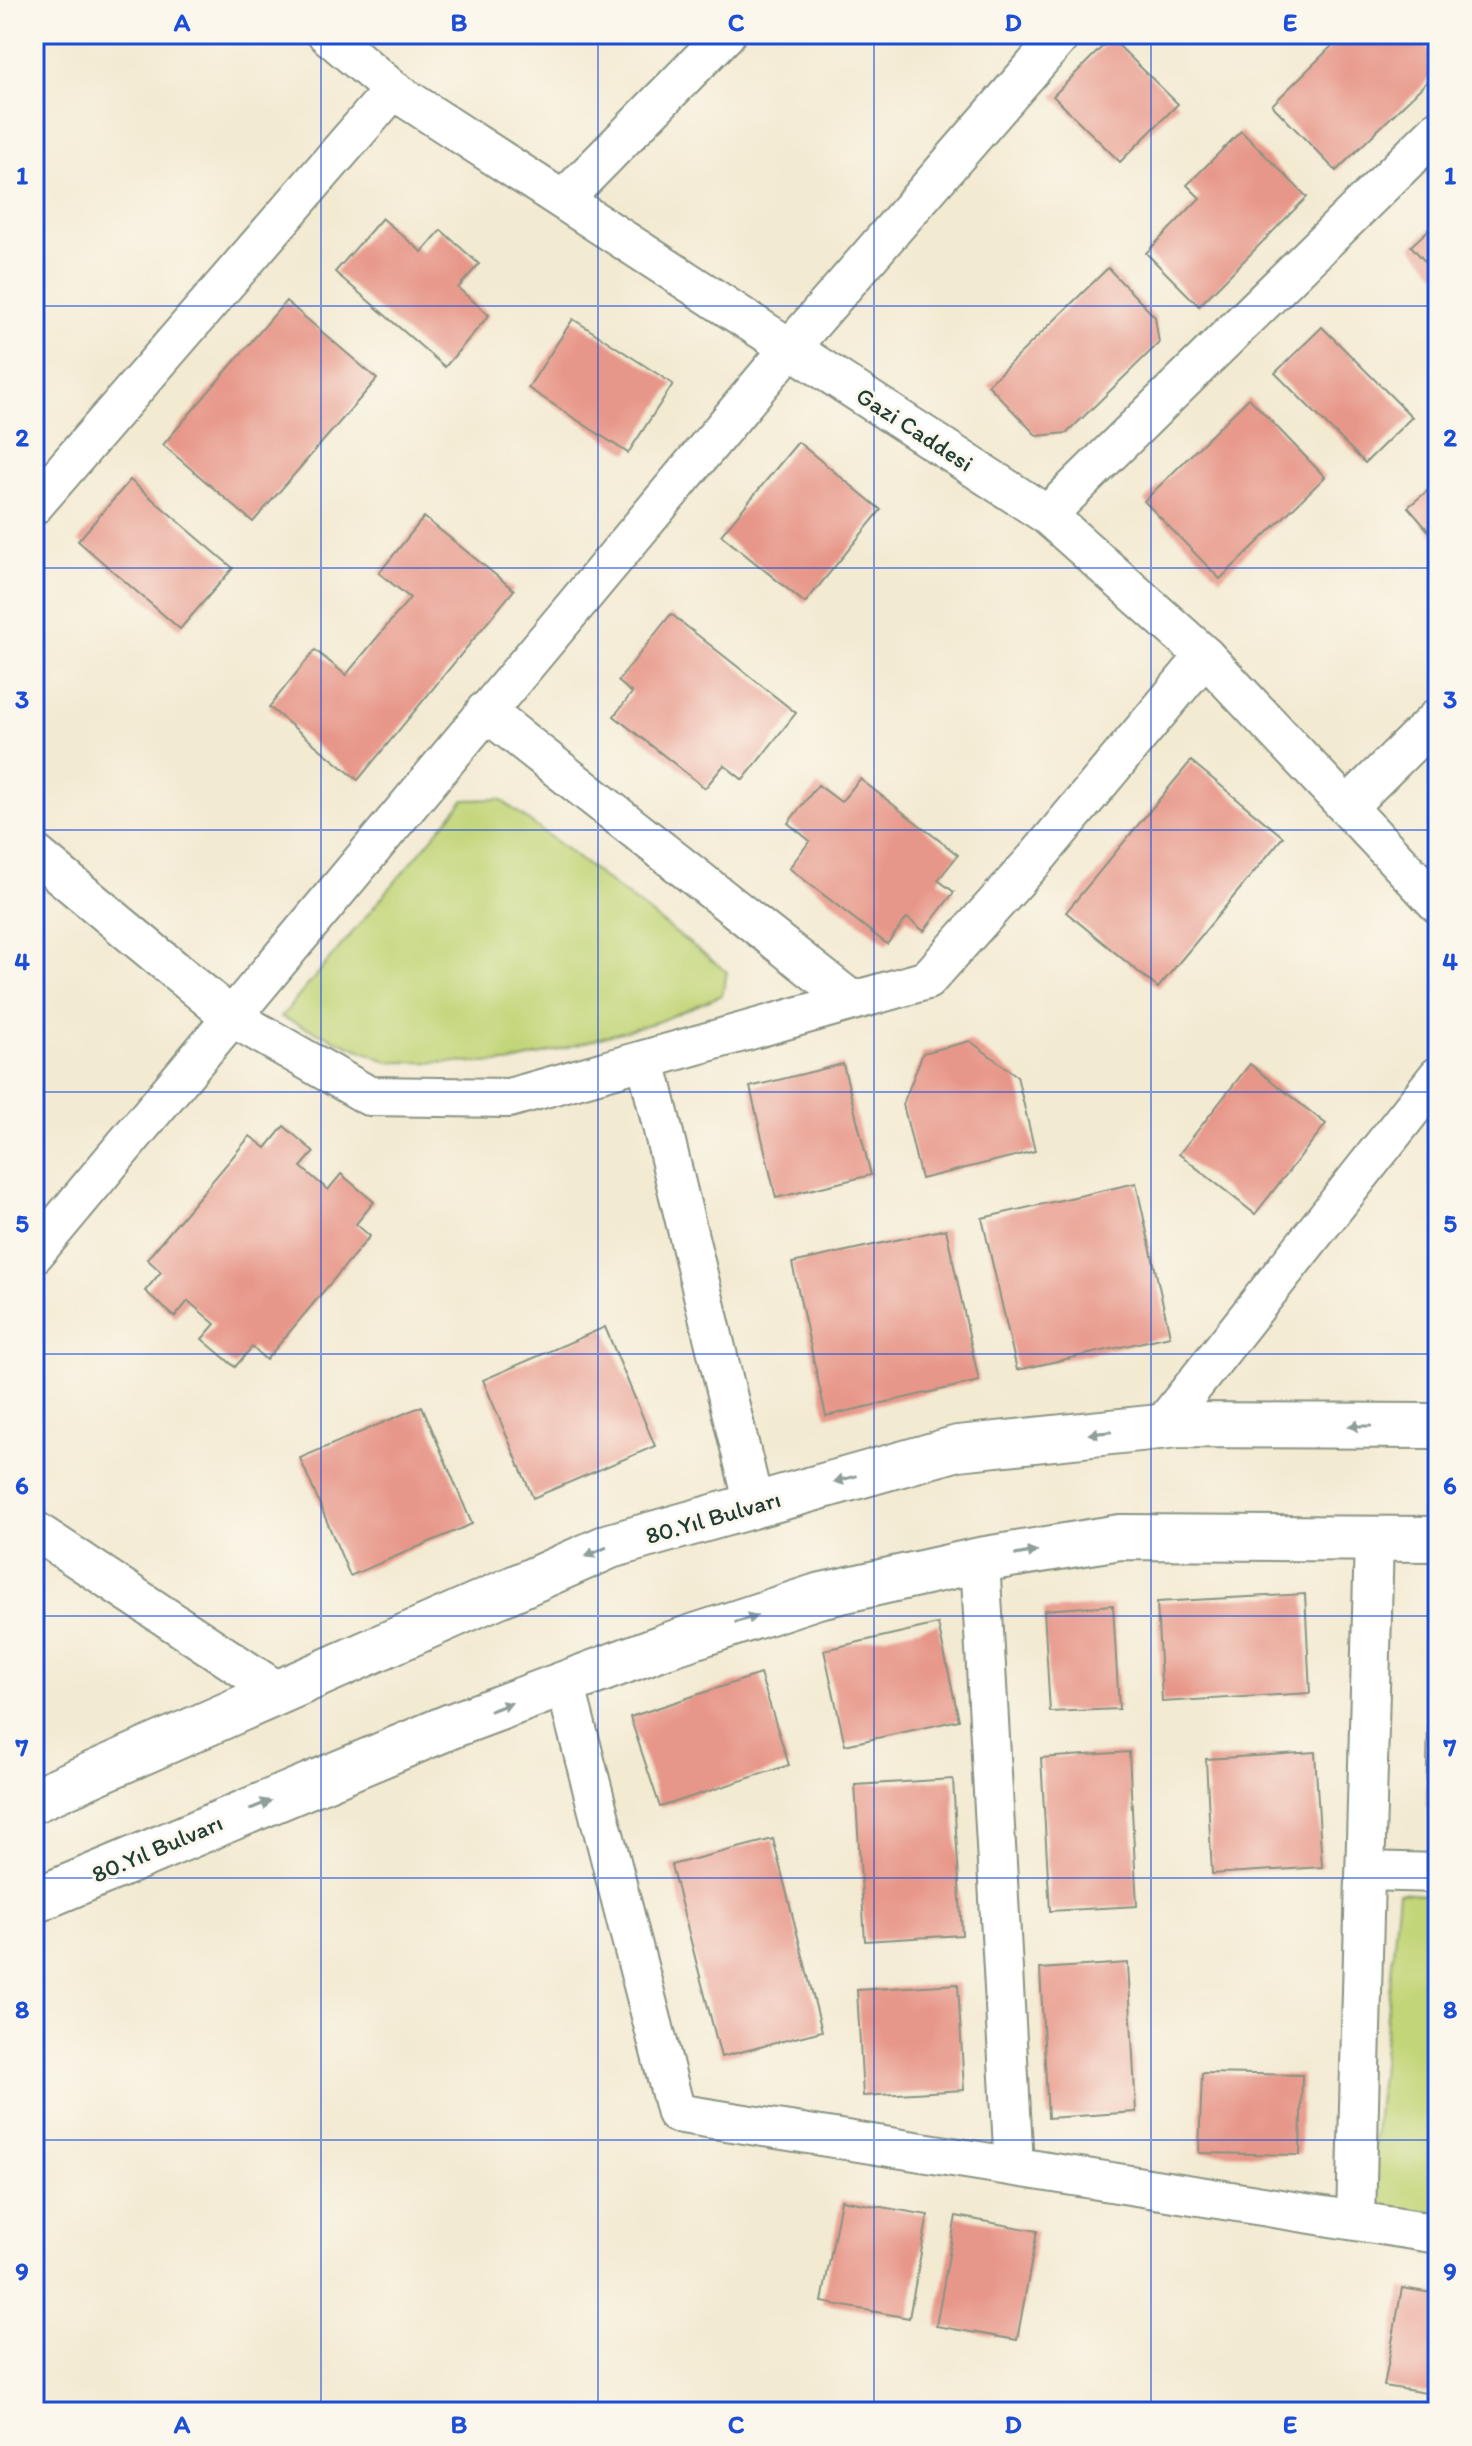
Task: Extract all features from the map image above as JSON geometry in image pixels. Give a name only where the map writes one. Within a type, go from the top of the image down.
[{"type":"street","name":"Gazi Caddesi","points":[[327,34],[393,90],[1047,515],[1205,656],[1438,904]]},
{"type":"street","points":[[563,200],[726,34]]},
{"type":"street","points":[[34,1254],[790,348],[1062,34]]},
{"type":"street","points":[[34,505],[393,90]]},
{"type":"street","points":[[1047,515],[1438,130]]},
{"type":"street","points":[[34,853],[230,1016],[369,1096],[509,1098],[927,980],[1039,855],[1205,656]]},
{"type":"street","points":[[485,711],[851,1000]]},
{"type":"street","points":[[1347,807],[1438,717]]},
{"type":"street","points":[[646,1060],[754,1505]]},
{"type":"street","points":[[1161,1427],[1438,1076]]},
{"type":"street","name":"80.Yıl Bulvarı","points":[[34,1800],[610,1546],[958,1448],[1161,1427],[1438,1426]]},
{"type":"street","points":[[34,1530],[279,1692]]},
{"type":"street","name":"80.Yıl Bulvarı","points":[[34,1901],[437,1732],[565,1683],[818,1596],[980,1560],[1120,1537],[1438,1539]]},
{"type":"street","points":[[1356,2219],[1374,1538]]},
{"type":"street","points":[[980,1560],[1014,2166]]},
{"type":"street","points":[[565,1683],[676,2113],[1438,2234]]},
{"type":"street","points":[[1366,1871],[1438,1873]]},
{"type":"green space","points":[[500,799],[727,972],[722,995],[657,1022],[511,1063],[389,1062],[281,1017],[464,800]]},
{"type":"green space","points":[[1399,1892],[1438,1895],[1438,2213],[1368,2206]]},
{"type":"building","points":[[1344,34],[1414,34],[1438,59],[1438,71],[1336,171],[1272,105]]},
{"type":"building","points":[[1111,38],[1178,104],[1120,162],[1053,96]]},
{"type":"building","points":[[1241,131],[1307,197],[1199,306],[1146,253],[1200,198],[1187,185]]},
{"type":"building","points":[[382,218],[422,252],[441,230],[479,264],[458,288],[489,315],[445,367],[335,272]]},
{"type":"building","points":[[1438,221],[1438,276],[1411,246]]},
{"type":"building","points":[[1108,268],[1155,317],[1159,343],[1067,433],[1037,436],[988,385]]},
{"type":"building","points":[[286,301],[377,379],[253,522],[163,445]]},
{"type":"building","points":[[573,319],[673,384],[628,453],[528,388]]},
{"type":"building","points":[[1322,327],[1412,417],[1365,463],[1275,373]]},
{"type":"building","points":[[1249,398],[1325,477],[1220,579],[1144,501]]},
{"type":"building","points":[[798,442],[881,510],[805,603],[721,535]]},
{"type":"building","points":[[130,480],[233,568],[180,629],[78,541]]},
{"type":"building","points":[[1438,482],[1438,542],[1408,507]]},
{"type":"building","points":[[424,517],[514,590],[358,780],[269,707],[315,650],[346,675],[410,598],[379,573]]},
{"type":"building","points":[[671,614],[796,713],[743,780],[724,765],[705,788],[614,716],[632,693],[618,681]]},
{"type":"building","points":[[1191,761],[1283,837],[1158,988],[1066,912]]},
{"type":"building","points":[[860,779],[958,855],[938,880],[954,892],[924,931],[907,918],[887,944],[789,868],[810,841],[788,823],[818,785],[841,802]]},
{"type":"building","points":[[970,1041],[1017,1076],[1035,1151],[921,1179],[903,1104],[923,1053]]},
{"type":"building","points":[[843,1064],[871,1175],[776,1198],[750,1087]]},
{"type":"building","points":[[1250,1064],[1326,1124],[1255,1214],[1179,1154]]},
{"type":"building","points":[[284,1126],[314,1152],[301,1167],[328,1190],[341,1174],[374,1202],[356,1224],[370,1236],[266,1360],[252,1347],[235,1367],[202,1339],[215,1324],[188,1301],[175,1317],[145,1291],[161,1272],[147,1259],[250,1136],[266,1148]]},
{"type":"building","points":[[1136,1183],[1170,1336],[1017,1370],[982,1218]]},
{"type":"building","points":[[946,1229],[979,1381],[826,1416],[792,1263]]},
{"type":"building","points":[[605,1327],[655,1446],[533,1498],[483,1380]]},
{"type":"building","points":[[422,1406],[472,1524],[350,1576],[300,1458]]},
{"type":"building","points":[[1435,1582],[1438,1582],[1438,1666],[1432,1666]]},
{"type":"building","points":[[1305,1594],[1310,1693],[1162,1702],[1157,1602]]},
{"type":"building","points":[[1113,1605],[1119,1709],[1050,1712],[1044,1610]]},
{"type":"building","points":[[938,1624],[959,1720],[845,1745],[824,1650]]},
{"type":"building","points":[[760,1674],[789,1765],[660,1807],[630,1717]]},
{"type":"building","points":[[1428,1724],[1438,1724],[1438,1808],[1426,1807]]},
{"type":"building","points":[[1129,1752],[1137,1906],[1050,1911],[1041,1758]]},
{"type":"building","points":[[1315,1752],[1322,1867],[1212,1874],[1206,1759]]},
{"type":"building","points":[[953,1779],[962,1935],[865,1941],[855,1785]]},
{"type":"building","points":[[773,1839],[822,2031],[721,2057],[671,1865]]},
{"type":"building","points":[[1128,1963],[1136,2112],[1048,2118],[1040,1969]]},
{"type":"building","points":[[958,1984],[964,2090],[863,2096],[857,1990]]},
{"type":"building","points":[[1202,2073],[1302,2075],[1300,2155],[1199,2153]]},
{"type":"building","points":[[841,2200],[928,2215],[909,2318],[822,2302]]},
{"type":"building","points":[[956,2216],[1037,2231],[1017,2340],[936,2326]]},
{"type":"building","points":[[1402,2288],[1438,2294],[1438,2395],[1384,2386]]}]
